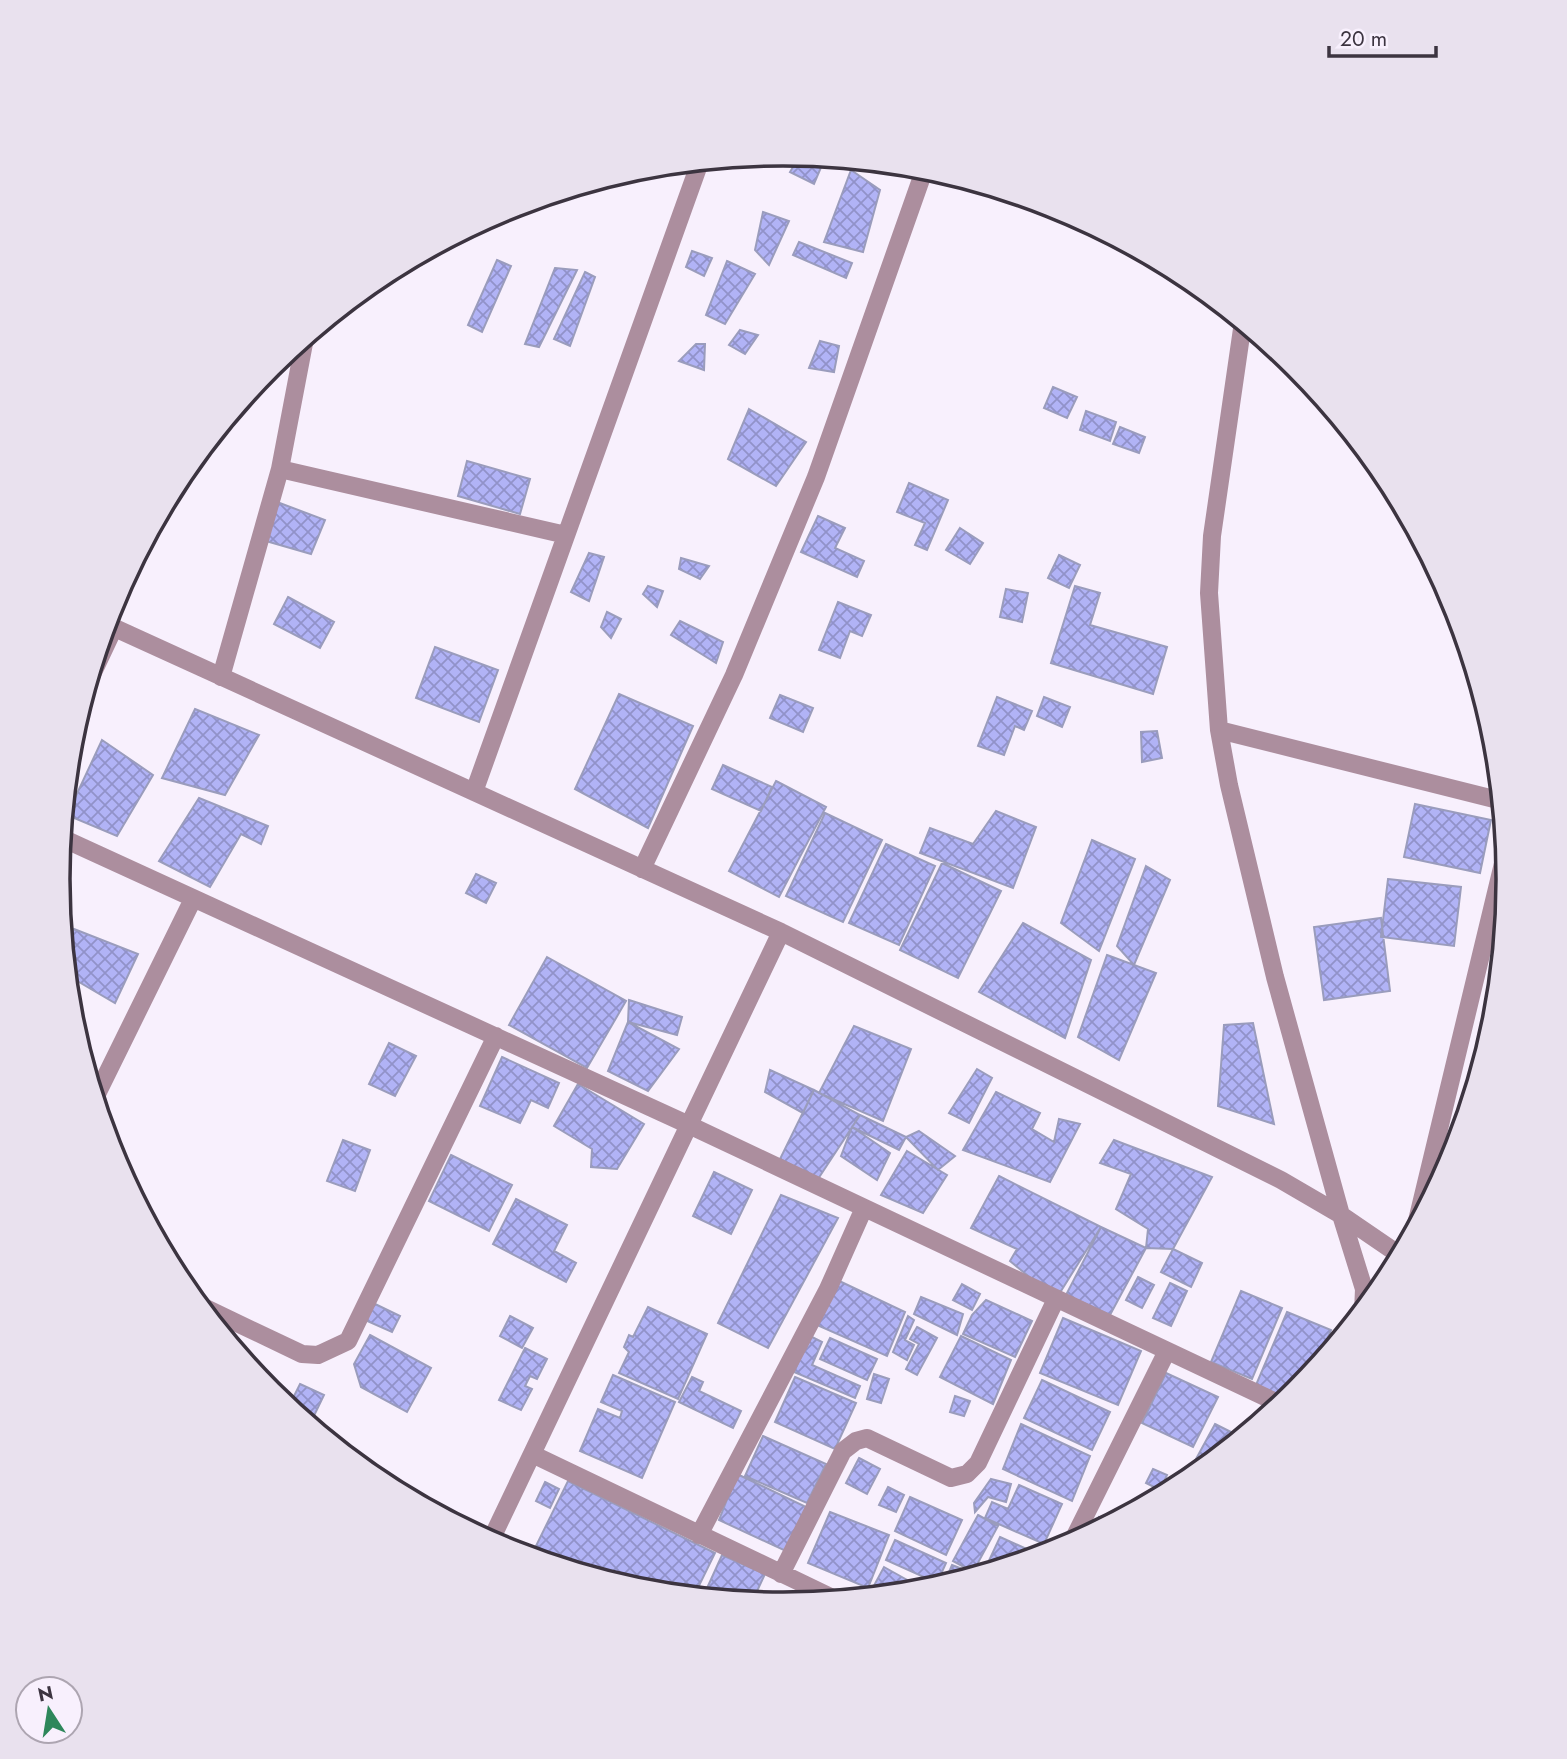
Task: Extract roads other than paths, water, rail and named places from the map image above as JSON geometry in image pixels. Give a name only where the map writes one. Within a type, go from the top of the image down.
[{"type":"street","points":[[474,792],[697,171]]},
{"type":"street","points":[[642,869],[734,675],[816,477],[921,180]]},
{"type":"street","points":[[1241,333],[1212,536],[1209,593],[1219,730],[1229,785],[1275,977],[1364,1295]]},
{"type":"street","points":[[221,677],[280,469],[302,353]]},
{"type":"street","points":[[280,469],[566,535]]},
{"type":"street","points":[[116,629],[781,932],[1212,1144],[1281,1180],[1392,1250]]},
{"type":"street","points":[[1219,730],[1492,799]]},
{"type":"street","points":[[72,842],[689,1125],[1271,1400]]},
{"type":"street","points":[[101,1086],[193,899]]},
{"type":"street","points":[[1425,1191],[1495,923]]},
{"type":"street","points":[[495,1532],[781,932]]},
{"type":"street","points":[[216,1313],[302,1354],[318,1355],[348,1341],[496,1036]]},
{"type":"street","points":[[699,1535],[828,1289],[864,1208]]},
{"type":"street","points":[[781,1574],[843,1451],[856,1441],[867,1438],[951,1478],[967,1474],[978,1463],[1056,1298]]},
{"type":"street","points":[[1078,1529],[1167,1351]]},
{"type":"street","points":[[532,1454],[819,1591]]}]
